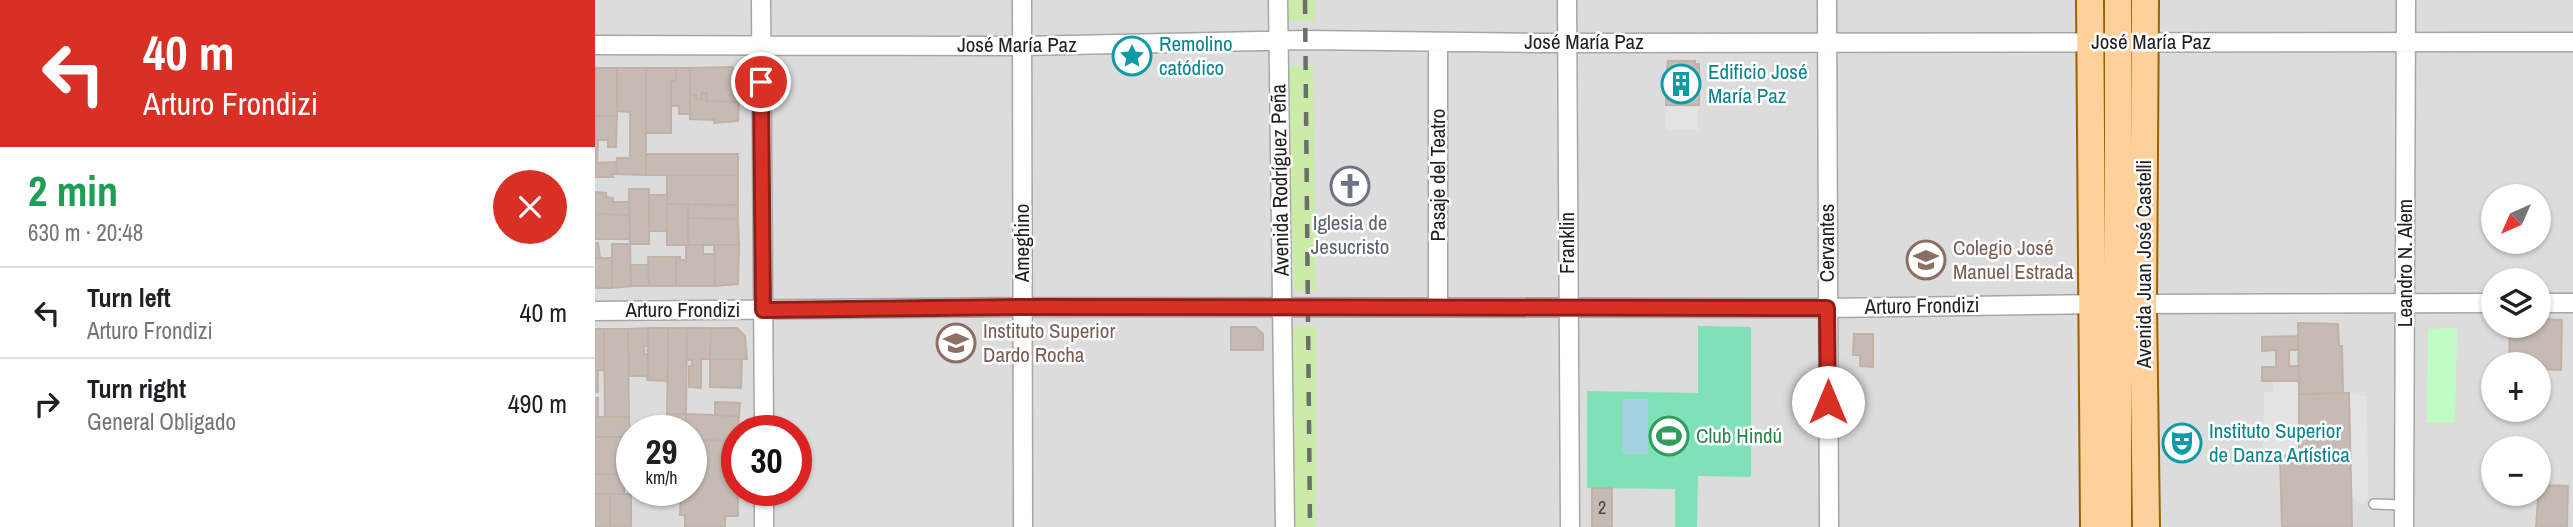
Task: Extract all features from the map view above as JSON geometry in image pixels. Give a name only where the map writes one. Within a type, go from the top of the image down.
[{"type":"main road","points":[[2090,0],[2094,527]]},
{"type":"main road","name":"Avenida Juan José Castelli","points":[[2118,0],[2130,304],[2145,527]]},
{"type":"main road","name":"Avenida Juan José Castelli","points":[[2118,527],[2146,42],[2145,0]]},
{"type":"street","points":[[761,0],[764,415]]},
{"type":"street","name":"Ameghino","points":[[1021,0],[1023,527]]},
{"type":"street","name":"Avenida Rodríguez Peña","points":[[1278,0],[1285,527]]},
{"type":"street","name":"Franklin","points":[[1567,0],[1570,527]]},
{"type":"street","name":"Cervantes","points":[[1827,0],[1829,527]]},
{"type":"street","name":"Leandro N. Alem","points":[[2404,527],[2406,0]]},
{"type":"street","name":"José María Paz","points":[[595,44],[1022,46],[1278,41],[2573,42]]},
{"type":"street","name":"Pasaje del Teatro","points":[[1438,42],[1438,308]]},
{"type":"street","name":"Arturo Frondizi","points":[[595,311],[1023,307],[1827,308],[2481,303]]},
{"type":"street","points":[[2551,303],[2573,303]]},
{"type":"street","points":[[764,506],[764,527]]},
{"type":"lane","points":[[2374,504],[2404,505]]},
{"type":"shaded area","points":[[595,0],[2573,0],[2573,527],[595,527]]},
{"type":"shaded area","points":[[1666,107],[1698,107],[1698,130],[1666,130]]},
{"type":"shaded area","points":[[2273,381],[2299,381],[2299,456],[2263,456],[2264,392],[2273,392]]},
{"type":"shaded area","points":[[2349,393],[2367,396],[2368,498],[2363,505],[2351,495]]},
{"type":"green space","points":[[1286,0],[1315,0],[1315,21],[1286,20]]},
{"type":"green space","points":[[1313,65],[1316,291],[1294,291],[1287,66]]},
{"type":"green space","points":[[1316,326],[1316,527],[1295,527],[1292,327]]},
{"type":"green space","name":"Club Hindú","points":[[1698,326],[1751,327],[1751,477],[1698,476],[1697,527],[1675,527],[1675,489],[1587,488],[1587,391],[1698,393]]},
{"type":"green space","points":[[2457,328],[2455,422],[2427,423],[2428,329]]},
{"type":"water","points":[[1622,399],[1648,399],[1648,454],[1622,454]]},
{"type":"building","name":"Edificio José María Paz","points":[[1668,61],[1695,61],[1695,64],[1699,64],[1699,80],[1692,80],[1692,89],[1699,89],[1699,105],[1666,105],[1666,97],[1674,98],[1671,80],[1666,80]]},
{"type":"building","points":[[732,67],[737,73],[739,102],[706,101],[707,93],[702,93],[702,99],[690,95],[690,68]]},
{"type":"building","points":[[595,68],[617,68],[617,116],[595,116]]},
{"type":"building","points":[[617,68],[646,68],[646,175],[616,174],[617,158],[630,158],[630,112],[617,111]]},
{"type":"building","points":[[646,68],[676,68],[676,81],[671,81],[671,133],[646,133]]},
{"type":"building","points":[[676,68],[690,68],[690,114],[679,114],[679,106],[671,106],[671,81],[676,81]]},
{"type":"building","points":[[702,93],[707,93],[706,101],[739,102],[738,121],[714,123],[715,120],[690,119],[690,95],[702,99]]},
{"type":"building","points":[[595,116],[617,116],[616,147],[608,147],[608,140],[595,140]]},
{"type":"building","points":[[595,140],[598,140],[597,163],[595,163]]},
{"type":"building","points":[[646,154],[738,154],[738,175],[646,175]]},
{"type":"building","points":[[617,162],[616,174],[612,174],[613,177],[595,177],[595,163]]},
{"type":"building","points":[[667,175],[738,175],[738,205],[667,204]]},
{"type":"building","points":[[629,189],[649,189],[649,244],[630,244]]},
{"type":"building","points":[[595,192],[606,193],[606,197],[613,198],[613,202],[629,202],[630,215],[595,214]]},
{"type":"building","points":[[649,195],[667,195],[667,231],[649,231]]},
{"type":"building","points":[[667,204],[688,204],[688,245],[667,245]]},
{"type":"building","points":[[688,204],[738,205],[738,219],[688,218]]},
{"type":"building","points":[[595,214],[630,215],[630,239],[595,239]]},
{"type":"building","points":[[688,218],[738,219],[739,245],[688,245]]},
{"type":"building","points":[[595,243],[598,243],[600,258],[595,258]]},
{"type":"building","points":[[612,244],[630,244],[631,286],[612,288]]},
{"type":"building","points":[[686,245],[703,245],[703,254],[715,254],[715,286],[676,286],[676,257],[686,260]]},
{"type":"building","points":[[714,245],[739,245],[738,284],[715,286]]},
{"type":"building","points":[[648,257],[676,257],[676,286],[649,286]]},
{"type":"building","points":[[595,258],[612,258],[612,288],[595,288]]},
{"type":"building","points":[[630,265],[648,265],[649,286],[631,286]]},
{"type":"building","points":[[2551,320],[2562,320],[2561,370],[2551,370],[2551,352],[2509,352],[2510,338],[2551,338]]},
{"type":"building","points":[[2298,323],[2338,324],[2339,346],[2342,346],[2343,393],[2299,394]]},
{"type":"building","points":[[1231,327],[1255,327],[1263,334],[1263,350],[1231,350]]},
{"type":"building","points":[[648,328],[668,328],[668,381],[647,380]]},
{"type":"building","points":[[648,328],[648,346],[644,346],[644,354],[648,354],[648,376],[629,376],[628,329]]},
{"type":"building","points":[[668,328],[687,328],[686,414],[667,414]]},
{"type":"building","points":[[687,328],[711,328],[710,359],[701,359],[701,388],[689,387],[689,366],[692,366],[692,360],[686,360]]},
{"type":"building","points":[[711,328],[737,328],[745,336],[747,359],[710,359]]},
{"type":"building","points":[[595,329],[604,329],[604,370],[598,370],[598,392],[595,392]]},
{"type":"building","points":[[604,329],[628,329],[629,415],[605,417]]},
{"type":"building","points":[[1854,334],[1873,334],[1873,367],[1860,366],[1860,355],[1853,355]]},
{"type":"building","points":[[2298,336],[2298,350],[2289,350],[2289,366],[2299,366],[2299,381],[2262,381],[2262,367],[2276,367],[2276,350],[2262,351],[2262,337]]},
{"type":"building","points":[[710,359],[742,359],[741,388],[710,387]]},
{"type":"building","points":[[2349,393],[2352,527],[2282,527],[2280,456],[2299,456],[2299,394]]},
{"type":"building","points":[[595,398],[598,398],[598,417],[595,417]]},
{"type":"building","points":[[715,402],[740,403],[739,415],[715,415]]},
{"type":"building","points":[[686,414],[721,415],[721,441],[707,440],[707,415]]},
{"type":"building","points":[[595,417],[616,417],[616,437],[595,437]]},
{"type":"building","points":[[595,437],[616,437],[616,474],[595,474]]},
{"type":"building","points":[[707,440],[721,441],[721,506],[738,506],[738,516],[725,516],[725,527],[685,527],[685,515],[680,515],[680,506],[707,506]]},
{"type":"building","points":[[595,474],[616,474],[616,494],[595,494]]},
{"type":"building","points":[[2551,485],[2568,486],[2567,527],[2536,527],[2538,506],[2551,506]]},
{"type":"building","points":[[1592,488],[1612,488],[1612,527],[1592,527]]},
{"type":"building","points":[[595,494],[610,494],[610,527],[595,527]]},
{"type":"building","points":[[610,494],[616,494],[616,506],[631,506],[631,527],[610,527]]},
{"type":"railway","points":[[1305,0],[1310,527]]},
{"type":"place","name":"Remolino catódico","points":[[1132,56]]},
{"type":"place","name":"Edificio José María Paz","points":[[1681,84]]},
{"type":"place","name":"Iglesia de Jesucristo","points":[[1350,186]]},
{"type":"place","name":"Colegio José Manuel Estrada","points":[[1926,260]]},
{"type":"place","name":"Instituto Superior Dardo Rocha","points":[[956,343]]},
{"type":"place","name":"Club Hindú","points":[[1669,436]]},
{"type":"place","name":"Instituto Superior de Danza Artística","points":[[2182,443]]},
{"type":"route","points":[[761,82],[763,310],[1545,306],[1827,308],[1828,402]]}]
